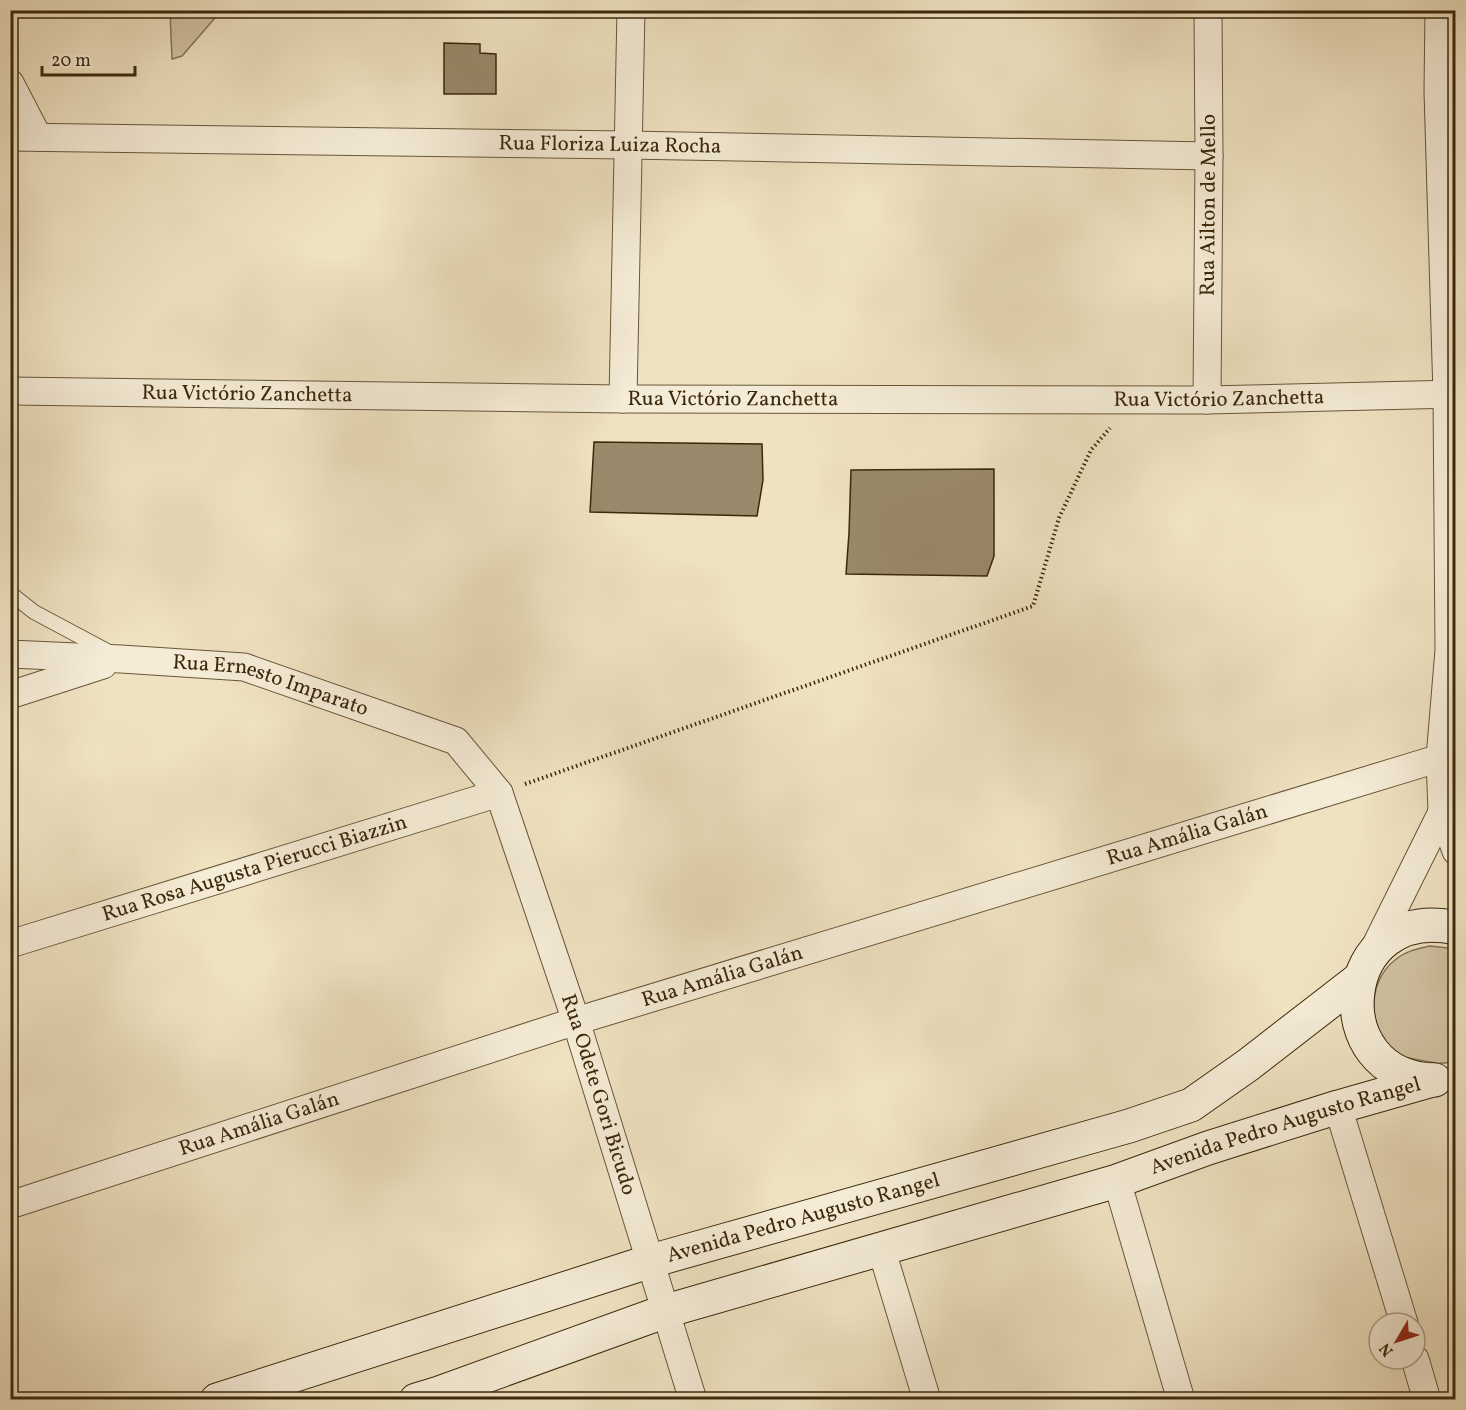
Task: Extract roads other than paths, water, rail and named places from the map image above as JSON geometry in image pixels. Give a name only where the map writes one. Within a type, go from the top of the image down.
[{"type":"street","points":[[623,399],[631,10]]},
{"type":"street","name":"Rua Ailton de Mello","points":[[1207,400],[1208,10]]},
{"type":"street","points":[[1439,10],[1438,91],[1451,394],[1452,650],[1440,758],[1442,812],[1455,851]]},
{"type":"street","points":[[10,83],[38,137]]},
{"type":"street","name":"Rua Floriza Luiza Rocha","points":[[10,136],[1209,156]]},
{"type":"street","name":"Rua Victório Zanchetta","points":[[10,391],[623,399],[1207,400],[1451,394]]},
{"type":"street","name":"Rua Ernesto Imparato","points":[[10,654],[244,667],[456,741],[499,793]]},
{"type":"street","points":[[10,695],[121,659]]},
{"type":"street","name":"Rua Amália Galán","points":[[10,1205],[576,1021],[1440,758]]},
{"type":"street","name":"Rua Rosa Augusta Pierucci Biazzin","points":[[10,944],[499,793]]},
{"type":"street","name":"Rua Odete Gori Bicudo","points":[[499,793],[576,1021],[693,1400]]},
{"type":"street","points":[[1442,812],[1365,968],[1356,1003],[1360,1027],[1371,1048],[1388,1065],[1410,1076],[1444,1079]]},
{"type":"street","name":"Avenida Pedro Augusto Rangel","points":[[217,1400],[651,1261],[1129,1126],[1191,1105],[1248,1065],[1365,968],[1389,938],[1411,927],[1437,924],[1455,928]]},
{"type":"street","name":"Avenida Pedro Augusto Rangel","points":[[432,1397],[666,1311],[1117,1182],[1208,1148],[1338,1107],[1444,1079]]},
{"type":"street","points":[[1338,1107],[1400,1311]]},
{"type":"street","points":[[1117,1182],[1181,1400]]},
{"type":"street","points":[[881,1248],[927,1400]]},
{"type":"street","points":[[1419,1371],[1427,1400]]},
{"type":"lane","points":[[10,593],[34,612],[121,659]]}]
